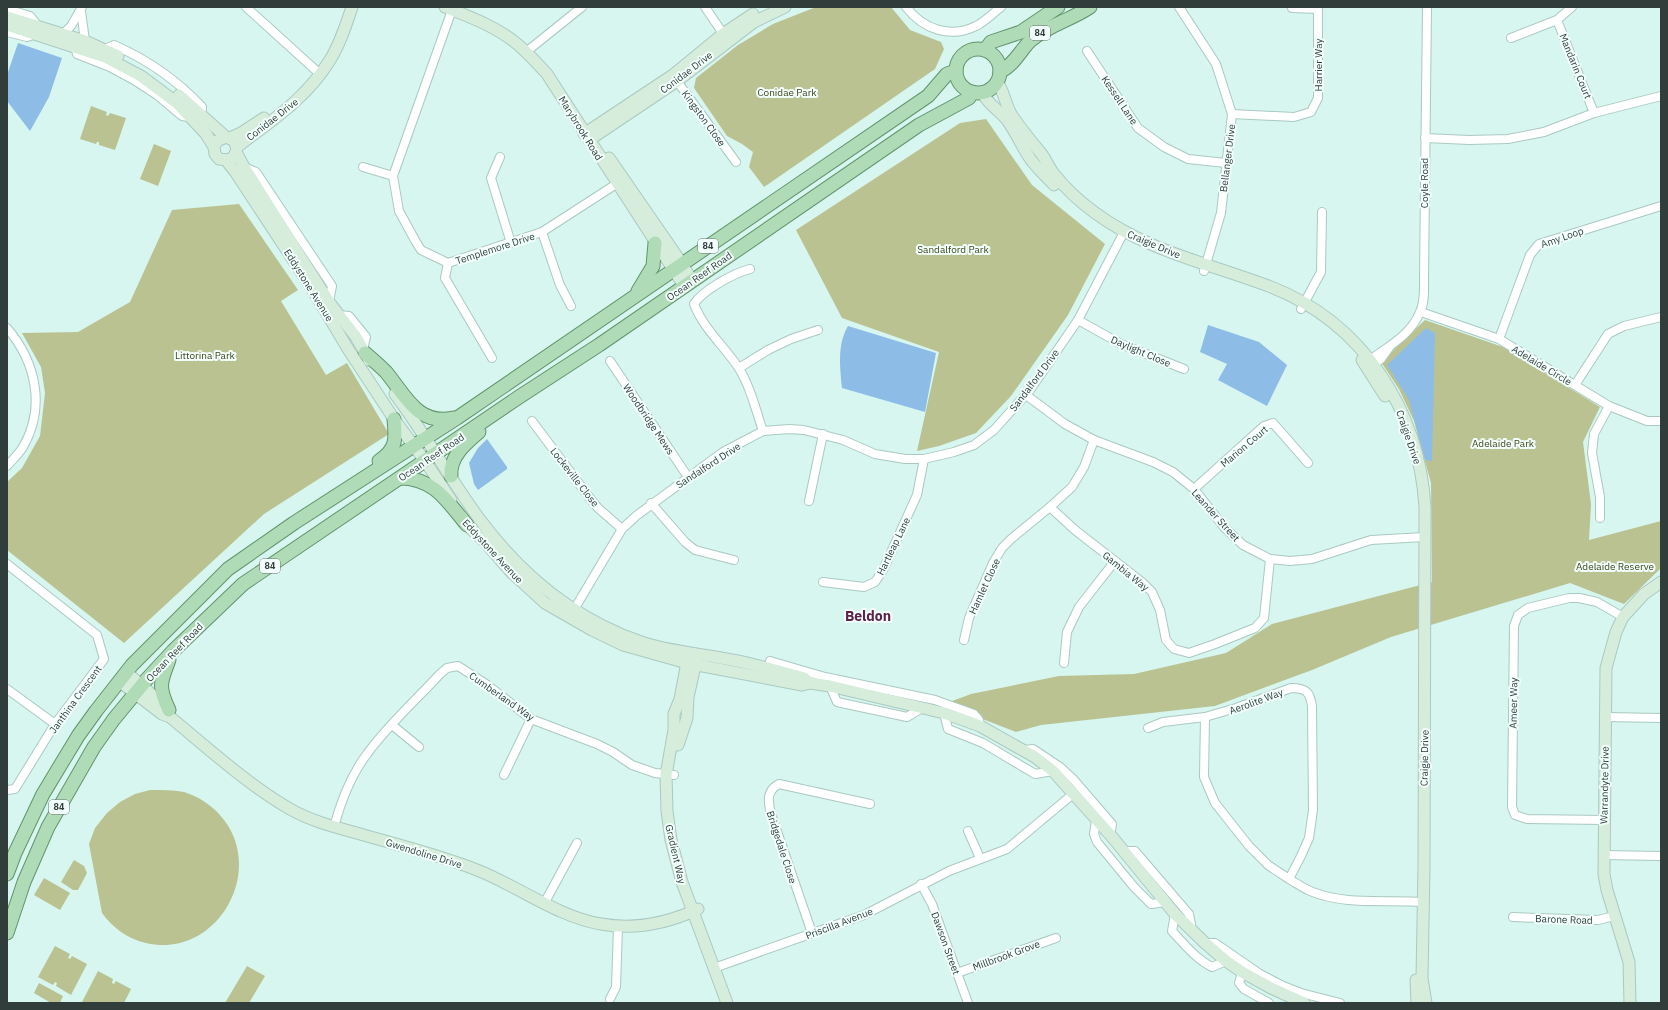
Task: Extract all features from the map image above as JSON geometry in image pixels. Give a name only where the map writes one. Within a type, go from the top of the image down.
[{"type":"main road","name":"Conidae Drive","points":[[317,72],[332,42],[345,7]]},
{"type":"main road","name":"Conidae Drive","points":[[232,143],[241,133],[276,110],[317,72],[335,51],[352,7]]},
{"type":"main road","name":"Marybrook Road","points":[[466,7],[501,24],[554,73],[590,135],[688,283]]},
{"type":"main road","name":"Conidae Drive","points":[[590,135],[675,78],[765,7]]},
{"type":"main road","name":"Conidae Drive","points":[[726,37],[786,7]]},
{"type":"main road","name":"84","points":[[985,50],[991,42],[1021,32],[1058,7]]},
{"type":"main road","name":"84","points":[[977,92],[989,90],[998,77],[1008,68],[1030,41],[1046,29],[1090,7]]},
{"type":"main road","name":"Marybrook Road","points":[[450,8],[486,24],[529,50]]},
{"type":"main road","name":"Eddystone Avenue","points":[[7,17],[104,57],[140,76],[232,143],[244,167],[329,302],[356,337],[364,351],[427,437],[479,518],[532,577],[572,614]]},
{"type":"main road","name":"Eddystone Avenue","points":[[7,25],[63,34],[85,41],[105,49],[144,70],[181,97],[196,116],[214,147]]},
{"type":"main road","points":[[977,92],[966,89],[960,84],[956,71],[958,60],[965,52],[975,49],[985,50],[992,53],[996,58],[998,77]]},
{"type":"main road","name":"Ocean Reef Road","points":[[7,874],[15,853],[43,794],[78,736],[122,677],[228,569],[294,524],[457,418],[633,298],[928,96],[947,74],[956,71]]},
{"type":"main road","name":"Craigie Drive","points":[[998,77],[1004,98],[1011,113],[1024,133],[1062,184],[1093,211],[1142,247],[1205,268],[1285,301],[1303,306],[1370,364],[1393,412],[1402,433],[1412,464],[1421,537],[1419,669],[1420,901],[1422,978],[1426,1003]]},
{"type":"main road","name":"Craigie Drive","points":[[977,92],[1007,120],[1033,162],[1062,194],[1082,212],[1123,234]]},
{"type":"main road","name":"Ocean Reef Road","points":[[7,933],[34,857],[51,821],[94,747],[138,690],[173,651],[243,584],[599,344],[918,125],[969,98],[977,92]]},
{"type":"main road","points":[[217,140],[232,143],[232,158],[226,160],[216,156],[214,147],[217,140]]},
{"type":"main road","name":"Eddystone Avenue","points":[[226,160],[311,287],[348,349],[394,419],[425,461],[467,525],[484,541],[511,572],[545,603],[572,614],[623,644],[692,659],[722,658],[804,678],[810,683],[856,688],[922,708],[944,713],[980,726],[1034,756],[1053,771],[1110,835],[1175,914],[1205,943],[1226,961],[1242,972],[1300,1002]]},
{"type":"main road","name":"Marybrook Road","points":[[620,181],[655,242],[678,267]]},
{"type":"main road","points":[[633,298],[653,266],[655,242]]},
{"type":"main road","points":[[348,349],[364,351],[384,370],[418,411],[436,420],[457,418]]},
{"type":"main road","points":[[451,476],[450,469],[454,459],[468,441],[519,397]]},
{"type":"main road","points":[[294,524],[326,497],[388,455],[395,442],[394,419]]},
{"type":"main road","points":[[400,478],[420,480],[435,488],[467,525]]},
{"type":"main road","points":[[479,518],[486,532],[484,541]]},
{"type":"main road","name":"Warrandyte Drive","points":[[1630,1003],[1629,962],[1614,916],[1604,874],[1606,668],[1616,632],[1623,618],[1644,594],[1661,582]]},
{"type":"main road","points":[[170,714],[163,698],[161,679],[173,651]]},
{"type":"main road","name":"Gradient Way","points":[[692,659],[674,714],[667,811],[671,840],[677,865],[717,967],[734,1003]]},
{"type":"main road","name":"Gwendoline Drive","points":[[122,677],[170,714],[267,794],[302,815],[334,827],[477,870],[508,883],[576,918],[589,922],[618,926],[656,924],[695,911]]},
{"type":"main road","name":"Craigie Drive","points":[[1417,1003],[1420,901]]},
{"type":"main road","name":"Gradient Way","points":[[717,967],[727,1003]]},
{"type":"street","points":[[246,7],[317,72]]},
{"type":"street","points":[[529,50],[582,7]]},
{"type":"street","points":[[705,7],[726,37]]},
{"type":"street","points":[[906,7],[914,17],[921,22],[943,31],[952,31],[977,26],[1001,7]]},
{"type":"street","name":"Bellanger Drive","points":[[1179,7],[1216,64],[1232,114],[1221,213],[1205,268]]},
{"type":"street","name":"Coyle Road","points":[[1370,364],[1408,332],[1421,312],[1424,278],[1424,138],[1427,7]]},
{"type":"street","points":[[1511,38],[1557,20],[1572,7]]},
{"type":"street","name":"Templemore Drive","points":[[450,8],[393,176],[399,211],[422,250],[448,263],[511,243],[542,232],[620,181]]},
{"type":"street","name":"Harrier Way","points":[[1232,114],[1294,117],[1311,112],[1318,98],[1318,8],[1292,8]]},
{"type":"street","name":"Eddystone Avenue","points":[[7,9],[30,16],[37,30],[27,37],[7,32]]},
{"type":"street","points":[[63,34],[82,9]]},
{"type":"street","points":[[82,9],[85,41]]},
{"type":"street","name":"Mandarin Court","points":[[1557,20],[1594,112]]},
{"type":"street","name":"Kessell Lane","points":[[1087,51],[1138,128],[1164,147],[1188,159],[1226,163]]},
{"type":"street","name":"Kingston Close","points":[[675,78],[736,162]]},
{"type":"street","points":[[1424,138],[1469,140],[1508,139],[1544,132],[1594,112],[1661,96]]},
{"type":"street","points":[[500,157],[491,178],[511,243]]},
{"type":"street","points":[[363,167],[393,176]]},
{"type":"street","name":"Amy Loop","points":[[1499,339],[1530,255],[1539,244],[1661,206]]},
{"type":"street","points":[[1303,306],[1321,272],[1322,212]]},
{"type":"street","points":[[542,232],[560,285],[571,306]]},
{"type":"street","name":"Sandalford Drive","points":[[572,614],[622,529],[651,503],[723,452],[763,431],[789,429],[804,430],[843,440],[875,454],[905,459],[924,460],[974,445],[994,430],[1026,395],[1078,320],[1123,234]]},
{"type":"street","points":[[448,263],[445,278],[492,358]]},
{"type":"street","points":[[750,269],[736,272],[702,296],[694,304],[698,315],[739,368],[752,398],[763,431]]},
{"type":"street","name":"Adelaide Circle","points":[[1421,312],[1499,339],[1609,406],[1646,421],[1661,421]]},
{"type":"street","points":[[1575,385],[1608,334],[1624,326],[1661,317]]},
{"type":"street","name":"Daylight Close","points":[[1078,320],[1121,344],[1184,369]]},
{"type":"street","points":[[7,328],[26,356],[34,379],[35,400],[33,424],[22,448],[7,466]]},
{"type":"street","points":[[739,368],[791,338],[818,330]]},
{"type":"street","name":"Woodbridge Mews","points":[[610,361],[688,477]]},
{"type":"street","name":"Leander Street","points":[[1026,395],[1065,424],[1094,440],[1153,462],[1173,472],[1194,489],[1224,527],[1243,545],[1270,560],[1290,561],[1312,559],[1371,540],[1421,537]]},
{"type":"street","points":[[1600,518],[1600,497],[1592,453],[1594,434],[1609,406]]},
{"type":"street","name":"Lockeville Close","points":[[532,421],[598,508],[622,529]]},
{"type":"street","name":"Marion Court","points":[[1194,489],[1264,426],[1273,423],[1308,463]]},
{"type":"street","points":[[808,501],[823,434]]},
{"type":"street","points":[[1050,506],[1072,487],[1084,467],[1094,440]]},
{"type":"street","name":"Hartleap Lane","points":[[823,582],[864,587],[875,582],[883,570],[917,495],[924,460]]},
{"type":"street","points":[[651,503],[685,542],[695,550],[734,560]]},
{"type":"street","name":"Gambia Way","points":[[1050,506],[1075,530],[1144,583],[1152,592],[1160,610],[1166,640],[1174,649],[1188,653],[1255,628],[1264,618],[1270,560]]},
{"type":"street","name":"Hamlet Close","points":[[964,640],[969,618],[993,563],[1002,548],[1050,506]]},
{"type":"street","points":[[1064,663],[1068,632],[1078,607],[1115,561]]},
{"type":"street","name":"Janthina Crescent","points":[[7,564],[97,635],[104,659],[56,724],[15,789],[7,790]]},
{"type":"street","name":"Ameer Way","points":[[1604,820],[1527,819],[1515,815],[1512,808],[1514,626],[1518,615],[1528,608],[1569,598],[1579,598],[1598,602],[1623,618]]},
{"type":"street","name":"Eddystone Avenue","points":[[770,661],[825,677],[856,688],[936,700],[974,714],[979,720],[980,726]]},
{"type":"street","name":"Cumberland Way","points":[[334,827],[343,798],[367,754],[440,674],[447,668],[458,666],[486,684],[531,719],[597,744],[613,752],[632,766],[670,775]]},
{"type":"street","points":[[830,686],[837,702],[907,717],[922,708]]},
{"type":"street","name":"Aerolite Way","points":[[1148,728],[1163,722],[1205,718],[1291,688],[1300,688],[1306,691],[1311,698],[1312,706],[1313,810],[1309,838],[1302,856],[1289,879]]},
{"type":"street","points":[[7,689],[56,724]]},
{"type":"street","points":[[944,713],[948,729],[983,743],[1035,774],[1053,771]]},
{"type":"street","points":[[1605,717],[1661,718]]},
{"type":"street","points":[[1205,718],[1204,777],[1216,804],[1249,846],[1268,866],[1308,891],[1324,896],[1346,901],[1420,901]]},
{"type":"street","points":[[504,775],[531,719]]},
{"type":"street","points":[[392,725],[419,748]]},
{"type":"street","name":"Eddystone Avenue","points":[[1024,750],[1033,749],[1060,767],[1074,780],[1112,824],[1110,835]]},
{"type":"street","name":"Bridgedale Close","points":[[812,933],[770,814],[768,801],[769,794],[774,787],[779,784],[870,804]]},
{"type":"street","name":"Priscilla Avenue","points":[[717,967],[864,915],[922,884],[980,858],[991,856],[1007,849],[1073,794]]},
{"type":"street","points":[[1096,820],[1094,834],[1097,842],[1134,887],[1150,904],[1166,902]]},
{"type":"street","points":[[968,831],[980,858]]},
{"type":"street","points":[[545,902],[577,843]]},
{"type":"street","points":[[1123,851],[1135,851],[1189,914],[1192,931]]},
{"type":"street","points":[[1604,855],[1661,856]]},
{"type":"street","name":"Dawson Street","points":[[922,884],[932,904],[968,1003]]},
{"type":"street","points":[[1175,914],[1172,931],[1187,947],[1212,967],[1226,961]]},
{"type":"street","name":"Barone Road","points":[[1513,917],[1598,920],[1614,916]]},
{"type":"street","points":[[610,999],[616,987],[618,926]]},
{"type":"street","name":"Millbrook Grove","points":[[957,973],[1056,938]]},
{"type":"street","name":"Eddystone Avenue","points":[[1205,943],[1215,943],[1260,974],[1284,986],[1301,993],[1340,1003]]},
{"type":"street","points":[[1242,972],[1239,983],[1244,989],[1269,1003]]},
{"type":"green space","name":"Conidae Park","points":[[816,7],[891,7],[910,30],[941,42],[944,49],[935,69],[764,187],[749,167],[753,152],[727,136],[694,88],[696,78],[738,45],[773,24]]},
{"type":"green space","points":[[91,106],[107,112],[106,115],[108,116],[110,113],[126,118],[115,150],[99,145],[99,142],[96,144],[80,139]]},
{"type":"green space","name":"Sandalford Park","points":[[986,119],[1032,185],[1105,244],[1068,315],[1011,396],[976,433],[939,446],[917,451],[939,352],[842,318],[796,230],[960,123]]},
{"type":"green space","points":[[154,144],[171,151],[158,186],[140,179]]},
{"type":"green space","name":"Littorina Park","points":[[239,204],[298,290],[281,301],[326,375],[347,363],[389,434],[264,514],[124,643],[7,550],[7,482],[22,468],[40,436],[45,393],[41,367],[22,333],[78,332],[130,302],[172,210]]},
{"type":"green space","points":[[1425,320],[1503,347],[1600,407],[1583,442],[1591,504],[1589,540],[1661,521],[1661,568],[1624,604],[1570,583],[1391,637],[1312,670],[1215,706],[1041,725],[1016,732],[944,704],[971,694],[1059,676],[1134,674],[1226,653],[1272,624],[1432,582],[1431,483],[1414,421],[1399,389],[1381,362]]},
{"type":"green space","points":[[150,790],[172,790],[184,792],[198,798],[212,807],[219,814],[233,835],[239,859],[237,883],[228,905],[214,924],[195,937],[172,945],[146,943],[133,939],[121,932],[106,918],[102,913],[89,844],[95,828],[107,813],[120,802],[135,794]]},
{"type":"green space","points":[[74,860],[84,866],[87,873],[78,890],[73,890],[61,882]]},
{"type":"green space","points":[[44,878],[70,893],[60,910],[34,895]]},
{"type":"green space","points":[[55,946],[70,954],[68,958],[70,959],[72,956],[87,964],[71,995],[56,986],[57,983],[55,982],[53,985],[38,977]]},
{"type":"green space","points":[[247,966],[265,976],[249,1003],[225,1003]]},
{"type":"green space","points":[[98,971],[113,979],[112,983],[114,984],[116,981],[131,989],[124,1003],[82,1002]]},
{"type":"green space","points":[[39,983],[63,996],[60,1003],[51,1003],[34,993]]},
{"type":"water","points":[[18,43],[62,58],[49,97],[30,131],[7,101],[7,75]]},
{"type":"water","points":[[1208,325],[1259,342],[1287,365],[1267,406],[1218,380],[1227,364],[1200,352]]},
{"type":"water","points":[[848,326],[936,353],[925,412],[842,388],[840,356],[842,341]]},
{"type":"water","points":[[1426,328],[1435,333],[1432,461],[1425,460],[1409,400],[1387,365]]},
{"type":"water","points":[[487,439],[507,469],[478,490],[474,484],[469,463],[478,448]]},
{"type":"district","name":"Beldon","points":[[868,616]]},
{"type":"park label","name":"Adelaide Park","points":[[1503,443]]},
{"type":"park label","name":"Adelaide Reserve","points":[[1615,566]]}]
